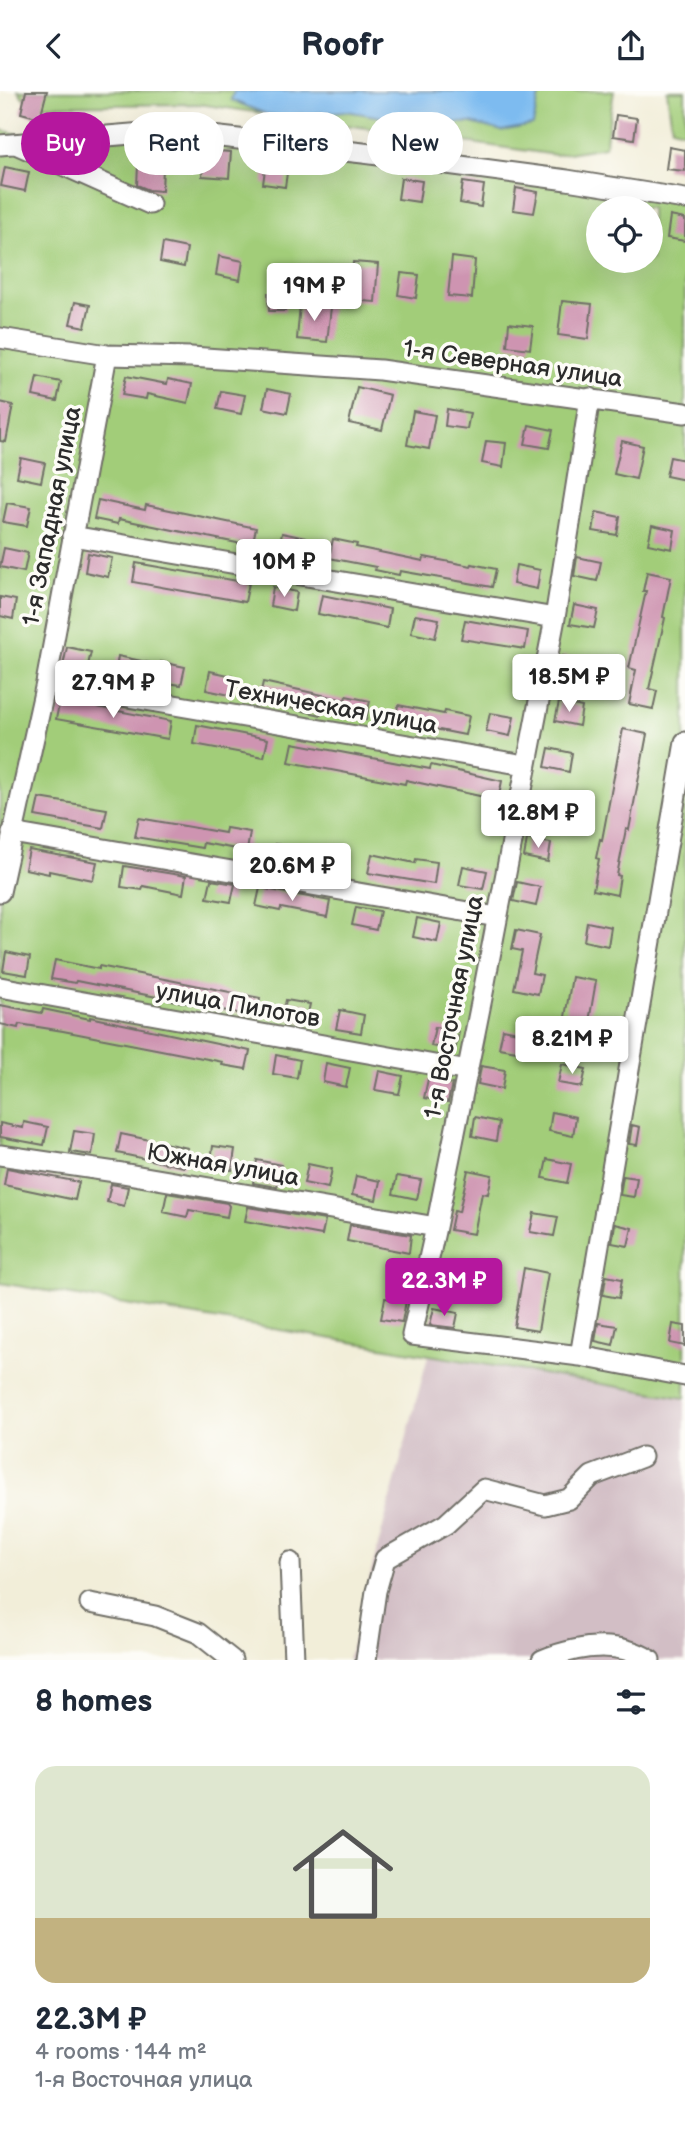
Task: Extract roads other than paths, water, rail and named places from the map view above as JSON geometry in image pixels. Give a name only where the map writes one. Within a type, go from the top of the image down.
[{"type":"street","points":[[8,145],[167,131],[377,154],[685,199]]},
{"type":"street","points":[[8,145],[150,204]]},
{"type":"street","name":"1-я Северная улица","points":[[0,338],[107,355],[191,357],[380,370],[685,413]]},
{"type":"street","name":"1-я Западная улица","points":[[0,892],[46,684],[107,355]]},
{"type":"street","name":"1-я Восточная улица","points":[[580,1356],[412,1335],[468,1071],[555,618],[590,398]]},
{"type":"street","points":[[72,536],[555,618]]},
{"type":"street","name":"Техническая улица","points":[[46,684],[525,765]]},
{"type":"street","points":[[685,742],[580,1356],[685,1376]]},
{"type":"street","points":[[12,832],[497,917]]},
{"type":"street","name":"улица Пилотов","points":[[0,987],[468,1071]]},
{"type":"street","name":"Южная улица","points":[[0,1155],[122,1173],[436,1227]]},
{"type":"street","points":[[366,1660],[376,1591],[385,1559],[446,1524],[484,1489],[545,1505],[569,1499],[592,1476],[642,1457]]},
{"type":"street","points":[[290,1562],[294,1660]]},
{"type":"street","points":[[90,1603],[155,1616],[198,1633],[232,1660]]},
{"type":"street","points":[[541,1660],[597,1646],[633,1650],[650,1660]]},
{"type":"water","points":[[234,91],[540,91],[533,125],[502,131],[463,123],[463,112],[367,112],[367,115],[346,111],[261,112],[231,100]]}]
